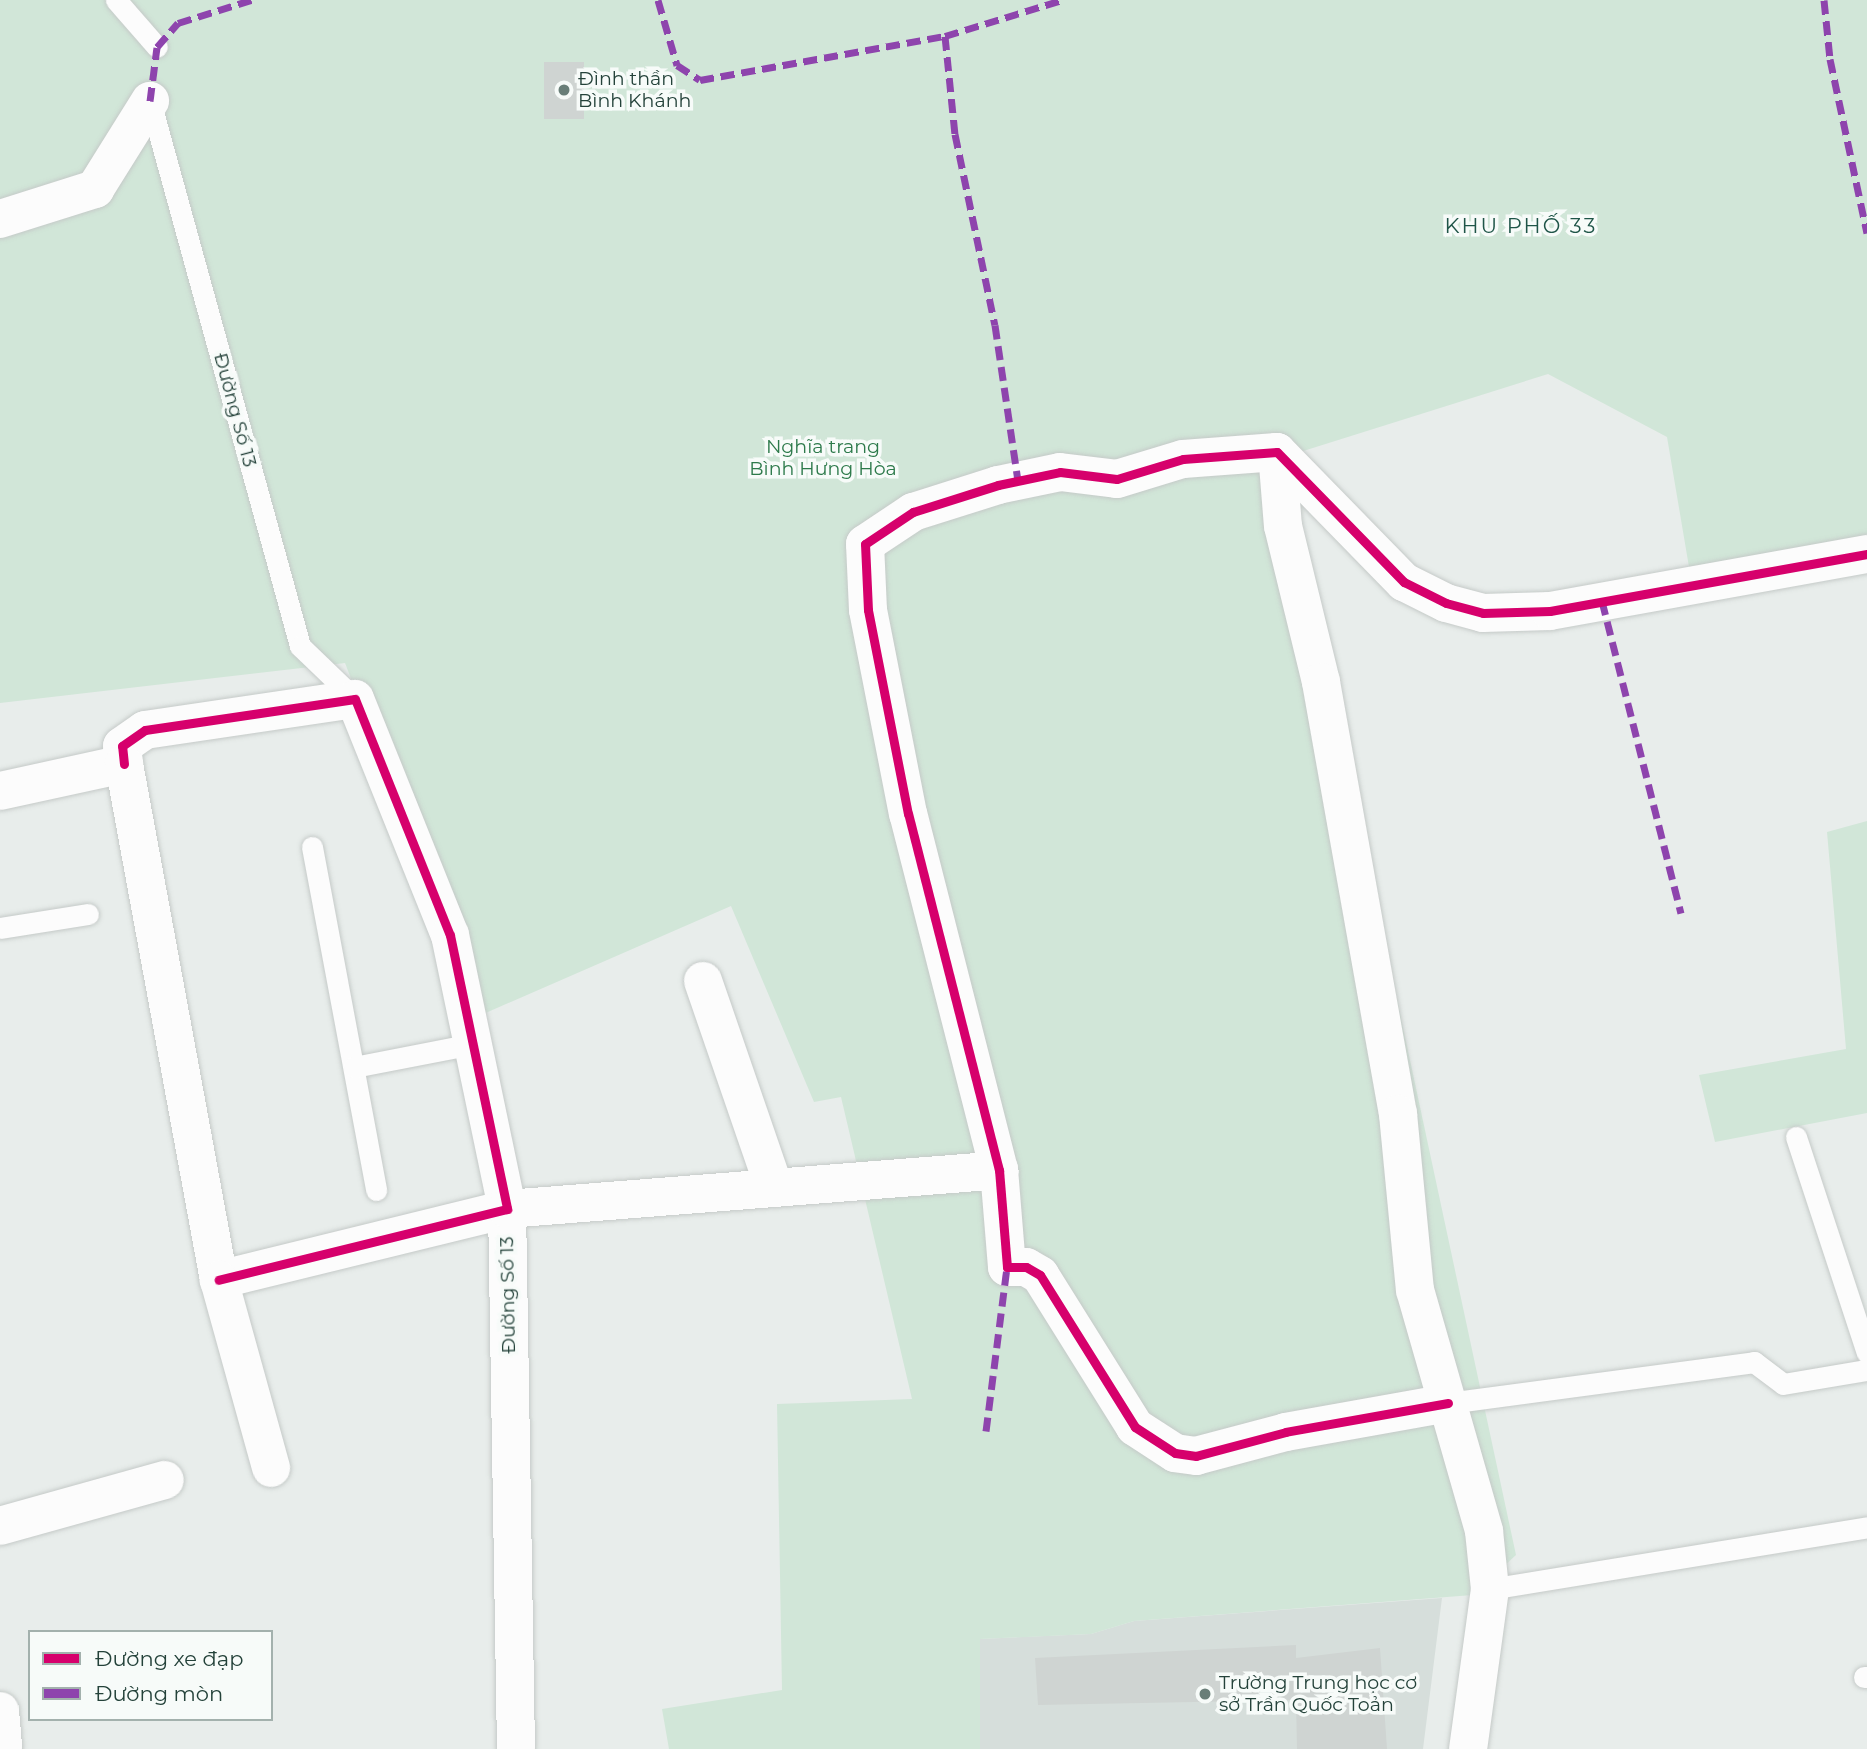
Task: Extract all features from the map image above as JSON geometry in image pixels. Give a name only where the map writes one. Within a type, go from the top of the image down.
[{"type":"street","points":[[0,219],[95,189],[150,101]]},
{"type":"street","points":[[1278,452],[1404,582],[1446,603],[1483,613],[1550,611],[1867,554]]},
{"type":"street","points":[[1278,452],[1183,459],[1117,479],[1060,472],[998,485],[913,512],[865,544],[868,610],[908,814],[999,1170],[1007,1267],[1026,1267],[1040,1275],[1135,1427],[1157,1444],[1196,1456],[1286,1432],[1448,1403]]},
{"type":"street","points":[[1278,452],[1283,526],[1321,682],[1398,1114],[1415,1290],[1484,1531],[1490,1590],[1468,1749]]},
{"type":"street","points":[[219,1280],[507,1209],[450,934],[355,699],[145,730],[122,746],[219,1280],[271,1468]]},
{"type":"street","points":[[0,791],[124,764]]},
{"type":"street","points":[[703,981],[774,1187]]},
{"type":"street","name":"Đường Số 13","points":[[516,1749],[507,1209],[999,1170]]},
{"type":"street","points":[[0,1526],[164,1480]]},
{"type":"street","points":[[0,1711],[3,1749]]},
{"type":"lane","points":[[116,0],[157,47]]},
{"type":"lane","name":"Đường Số 13","points":[[150,101],[300,646],[355,699]]},
{"type":"lane","points":[[312,847],[376,1190]]},
{"type":"lane","points":[[0,928],[88,914]]},
{"type":"lane","points":[[354,1067],[472,1044]]},
{"type":"lane","points":[[1796,1137],[1867,1353]]},
{"type":"lane","points":[[1448,1403],[1754,1363],[1783,1384],[1867,1370]]},
{"type":"lane","points":[[1490,1590],[1867,1527]]},
{"type":"shaded area","name":"Trường Trung học cơ sở Trần Quốc Toản","points":[[1442,1598],[1423,1749],[980,1749],[979,1639],[1091,1634],[1134,1621]]},
{"type":"green space","name":"Nghĩa trang Bình Hưng Hòa","points":[[0,0],[1867,0],[1867,547],[1689,567],[1667,437],[1548,374],[1281,458],[1516,1555],[1473,1595],[1134,1621],[1091,1634],[980,1639],[980,1749],[669,1749],[662,1709],[782,1690],[777,1404],[912,1399],[841,1097],[814,1102],[731,906],[481,1015],[345,663],[0,703]]},
{"type":"green space","points":[[1867,821],[1867,1113],[1715,1142],[1699,1075],[1846,1049],[1827,832]]},
{"type":"building","name":"Đình thần Bình Khánh","points":[[544,62],[584,62],[584,119],[544,119]]},
{"type":"building","points":[[1296,1645],[1296,1658],[1380,1648],[1387,1749],[1297,1749],[1296,1700],[1038,1705],[1035,1658]]},
{"type":"marked path","points":[[150,101],[157,47],[178,23],[251,0]]},
{"type":"marked path","points":[[658,0],[677,65],[700,80],[945,36],[1062,0]]},
{"type":"marked path","points":[[1824,0],[1830,59],[1867,233]]},
{"type":"marked path","points":[[945,36],[955,134],[995,325],[1018,481]]},
{"type":"marked path","points":[[1602,601],[1681,913]]},
{"type":"marked path","points":[[986,1431],[1007,1267]]},
{"type":"cycle path","points":[[1448,1403],[1286,1432],[1196,1456],[1175,1453],[1135,1427],[1040,1275],[1026,1267],[1007,1267],[999,1170],[908,814],[868,610],[865,544],[913,512],[998,485],[1060,472],[1117,479],[1183,459],[1277,452],[1404,582],[1446,603],[1483,613],[1550,611],[1867,554]]},
{"type":"cycle path","points":[[124,764],[122,746],[145,730],[355,699],[450,935],[507,1209],[219,1280]]},
{"type":"place","name":"Đình thần Bình Khánh","points":[[564,90]]},
{"type":"place","name":"Trường Trung học cơ sở Trần Quốc Toản","points":[[1205,1694]]},
{"type":"district","name":"KHU PHỐ 33","points":[[1521,226]]}]
